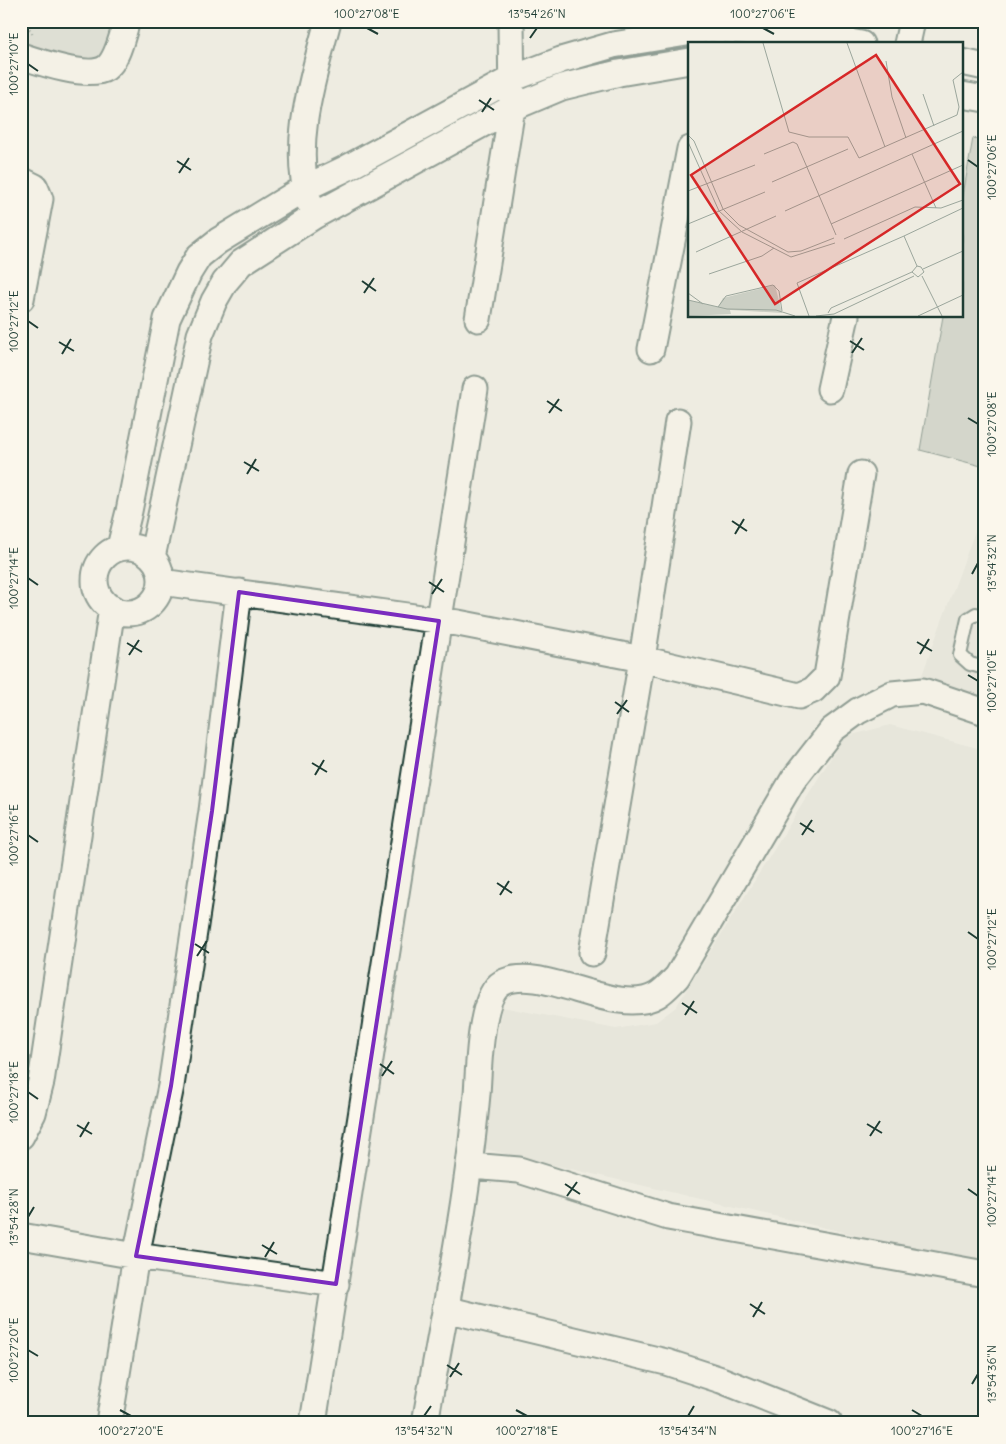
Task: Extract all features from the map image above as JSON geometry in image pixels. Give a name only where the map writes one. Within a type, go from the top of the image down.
[{"type":"street","points":[[21,56],[61,69],[92,70],[105,68],[113,60],[127,21]]},
{"type":"street","points":[[314,216],[305,188],[302,153],[309,99],[328,21]]},
{"type":"street","points":[[478,319],[512,108],[511,21]]},
{"type":"street","points":[[907,42],[912,21]]},
{"type":"street","points":[[120,548],[167,318],[188,272],[199,256],[218,241],[305,188],[347,168],[511,79],[561,60],[613,45],[711,31],[818,36],[850,42]]},
{"type":"street","points":[[152,557],[200,335],[214,301],[240,262],[314,216],[512,108],[562,87],[619,73],[688,60]]},
{"type":"street","points":[[964,62],[985,67]]},
{"type":"street","points":[[964,95],[985,99]]},
{"type":"street","points":[[651,349],[688,158]]},
{"type":"street","points":[[21,180],[35,187],[40,199],[21,299]]},
{"type":"street","points":[[830,389],[846,318]]},
{"type":"street","points":[[313,1423],[475,389]]},
{"type":"street","points":[[592,953],[642,659],[678,421]]},
{"type":"street","points":[[161,582],[439,621],[642,659],[799,696],[813,690],[827,676],[861,474]]},
{"type":"street","points":[[134,547],[152,557],[158,564],[161,582],[152,602],[143,609],[122,612],[112,608],[102,600],[97,590],[96,578],[98,567],[105,557],[120,548],[134,547]]},
{"type":"street","points":[[109,1423],[136,1256],[171,1086],[212,811],[239,592]]},
{"type":"street","points":[[21,1136],[33,1113],[40,1082],[112,608]]},
{"type":"street","points":[[425,1423],[471,1166],[483,1026],[490,997],[502,983],[524,977],[611,998],[636,1000],[657,996],[677,977],[793,780],[832,730],[858,712],[892,694],[923,691],[985,712]]},
{"type":"street","points":[[471,1166],[519,1170],[668,1217],[985,1274]]},
{"type":"street","points":[[21,1236],[136,1256],[336,1284]]},
{"type":"street","points":[[445,1309],[666,1362],[721,1380],[829,1423]]},
{"type":"lane","points":[[985,616],[976,614],[968,619],[960,655],[970,664],[985,668]]},
{"type":"highlighted area","points":[[239,592],[439,621],[336,1284],[136,1256],[171,1086],[212,811]]},
{"type":"shaded area","points":[[21,21],[127,21],[105,68],[21,56]]},
{"type":"shaded area","points":[[985,504],[985,703],[932,687],[922,675]]},
{"type":"shaded area","points":[[890,725],[985,750],[985,1265],[481,1148],[502,1007],[616,1029],[656,1022],[676,1007],[844,737]]},
{"type":"building","points":[[973,138],[985,140],[985,467],[920,450],[943,318],[964,318],[964,190]]}]
